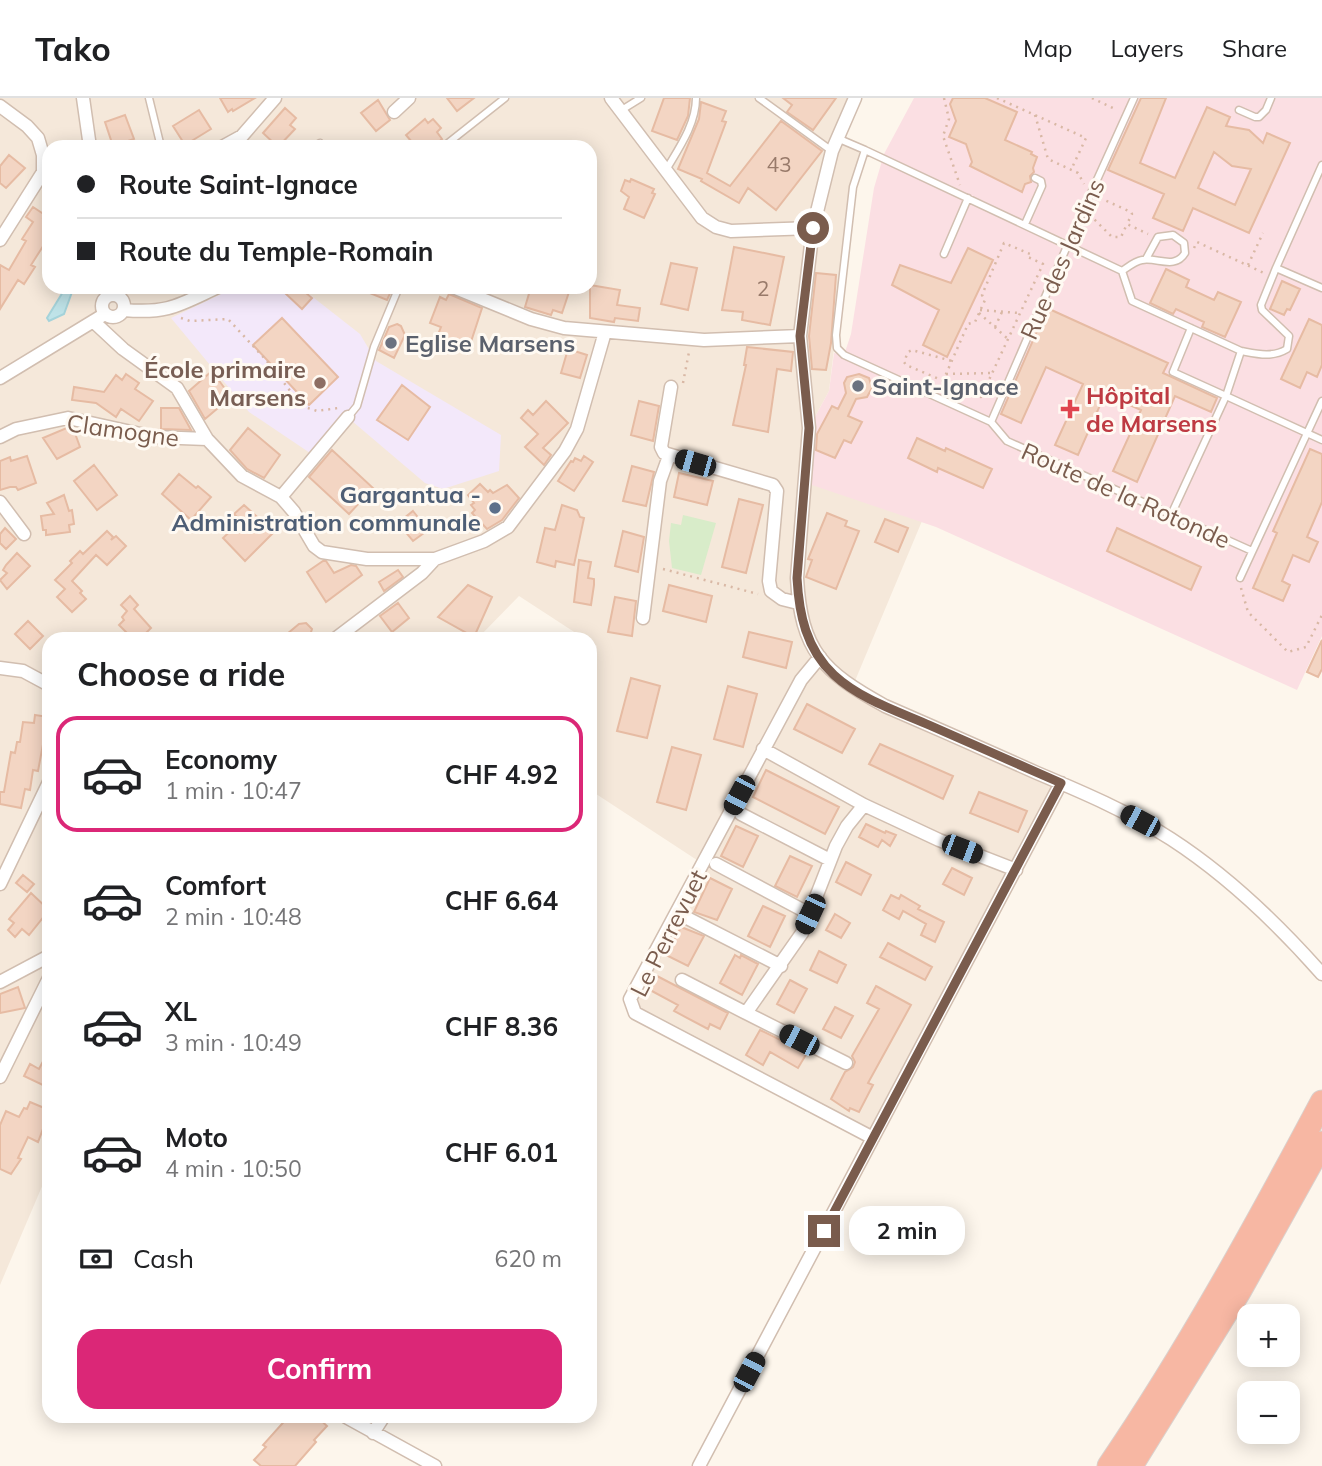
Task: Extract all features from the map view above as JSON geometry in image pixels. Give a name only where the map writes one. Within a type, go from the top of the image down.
[{"type":"highway","points":[[1109,1466],[1187,1343],[1258,1221],[1322,1102]]},
{"type":"highway","points":[[1131,1466],[1203,1353],[1322,1143]]},
{"type":"street","points":[[83,98],[89,140]]},
{"type":"street","points":[[235,140],[242,136],[275,98]]},
{"type":"street","points":[[394,112],[409,98]]},
{"type":"street","points":[[611,98],[702,218],[716,227],[731,231],[813,228]]},
{"type":"street","points":[[855,98],[832,151],[813,228],[800,336],[809,428],[797,578],[798,603],[802,623],[820,657],[834,675],[885,706],[1061,783],[1140,821],[1199,859],[1255,904],[1322,974]]},
{"type":"street","points":[[0,106],[27,126],[38,138],[42,152]]},
{"type":"street","points":[[0,240],[42,174]]},
{"type":"street","points":[[103,294],[105,314]]},
{"type":"street","points":[[112,294],[120,297],[124,310]]},
{"type":"street","points":[[0,378],[105,314],[116,317],[124,310],[148,313],[170,309],[203,294]]},
{"type":"street","points":[[470,294],[531,319],[564,328],[704,340],[800,336]]},
{"type":"street","points":[[93,322],[123,349],[177,388],[207,439],[242,476],[281,497],[294,512],[314,546],[322,552],[368,559],[436,559],[484,541],[508,527],[565,451],[577,429],[605,332]]},
{"type":"street","points":[[671,387],[661,447],[669,456],[774,485],[777,491],[769,581],[771,591],[782,599],[798,603]]},
{"type":"street","points":[[281,497],[348,417]]},
{"type":"street","name":"Clamogne","points":[[0,437],[16,429],[68,418],[154,437],[207,439]]},
{"type":"street","points":[[643,618],[660,481],[669,456]]},
{"type":"street","points":[[0,502],[24,534]]},
{"type":"street","points":[[344,632],[422,573],[436,559]]},
{"type":"street","name":"Le Perrevuet","points":[[820,657],[802,680],[763,749],[630,999],[635,1013],[873,1138]]},
{"type":"street","points":[[0,668],[23,671],[42,681]]},
{"type":"street","points":[[763,749],[864,805],[939,840],[1016,870]]},
{"type":"street","points":[[699,1466],[1061,783]]},
{"type":"street","points":[[0,884],[42,797]]},
{"type":"street","points":[[746,1013],[802,933],[830,860],[847,827],[864,805]]},
{"type":"street","points":[[741,814],[830,860]]},
{"type":"street","points":[[716,864],[810,914]]},
{"type":"street","points":[[689,919],[780,966]]},
{"type":"street","points":[[0,982],[42,960]]},
{"type":"street","points":[[682,980],[846,1063]]},
{"type":"street","points":[[0,1077],[42,992]]},
{"type":"street","points":[[356,1423],[435,1466]]},
{"type":"street","points":[[373,1433],[379,1423]]},
{"type":"lane","points":[[149,98],[159,140]]},
{"type":"lane","points":[[452,140],[505,98]]},
{"type":"lane","points":[[620,111],[641,98]]},
{"type":"lane","points":[[666,170],[687,134],[696,98]]},
{"type":"lane","points":[[759,98],[832,151]]},
{"type":"lane","name":"Rue des Jardins","points":[[991,422],[1134,98]]},
{"type":"lane","points":[[1239,110],[1259,117],[1266,110],[1271,98]]},
{"type":"lane","points":[[837,138],[1122,271],[1132,301],[1241,351],[1274,355],[1287,349],[1289,336],[1262,310],[1261,305],[1322,165]]},
{"type":"lane","name":"Route de la Rotonde","points":[[865,150],[853,187],[836,335],[837,348],[844,355],[991,422],[1007,442],[1252,551]]},
{"type":"lane","points":[[1025,224],[1042,187],[1041,181],[1035,178]]},
{"type":"lane","points":[[944,254],[966,197]]},
{"type":"lane","points":[[1122,271],[1135,262],[1181,260],[1185,253],[1184,243],[1178,237],[1168,234],[1157,238],[1146,260]]},
{"type":"lane","points":[[1276,268],[1322,288]]},
{"type":"lane","points":[[348,417],[357,406],[374,347],[395,294]]},
{"type":"lane","points":[[1191,328],[1173,372],[1322,440]]},
{"type":"lane","points":[[1171,515],[1226,396],[1241,351]]},
{"type":"lane","points":[[1240,578],[1322,401]]},
{"type":"path","points":[[944,98],[949,119],[943,136],[966,197]]},
{"type":"path","points":[[997,98],[1086,138],[1072,170]]},
{"type":"path","points":[[1092,98],[1127,115]]},
{"type":"path","points":[[1035,115],[1048,159],[1079,174],[1092,195],[1093,215],[1110,236],[1121,237],[1132,213],[1092,195]]},
{"type":"path","points":[[1127,224],[1157,238]]},
{"type":"path","points":[[1248,265],[1263,233]]},
{"type":"path","points":[[1185,253],[1190,256],[1197,242],[1272,277]]},
{"type":"path","points":[[943,381],[952,361],[968,324],[975,322],[980,312],[985,300],[982,295],[1004,243],[1030,254],[1028,257],[1043,264],[981,397],[943,381],[906,365],[904,359],[912,350],[952,361]]},
{"type":"path","points":[[980,312],[1020,313]]},
{"type":"path","points":[[980,312],[1008,339]]},
{"type":"path","points":[[995,327],[1002,312]]},
{"type":"path","points":[[176,317],[190,321],[228,319],[266,359],[302,406],[317,411],[328,411],[346,405],[357,406]]},
{"type":"path","points":[[671,387],[682,387],[691,345]]},
{"type":"path","points":[[946,374],[992,373]]},
{"type":"path","points":[[649,566],[769,596],[776,594]]},
{"type":"path","points":[[1240,578],[1241,594],[1248,612],[1288,652],[1297,652],[1306,647],[1322,615]]},
{"type":"shaded area","points":[[0,98],[855,98],[837,137],[865,150],[853,187],[829,391],[809,428],[806,482],[922,521],[852,688],[1061,783],[873,1138],[635,1013],[630,999],[703,864],[597,795],[597,632],[574,632],[519,596],[484,632],[42,632],[42,1186],[0,1285]]},
{"type":"shaded area","name":"Hôpital de Marsens","points":[[914,98],[1322,98],[1322,636],[1297,690],[936,527],[806,483],[809,428],[829,391],[834,353],[844,355],[851,334],[874,188],[884,154]]},
{"type":"shaded area","name":"École primaire Marsens","points":[[221,294],[309,294],[360,334],[376,361],[501,435],[499,471],[443,489],[425,483],[352,421],[313,455],[249,412],[171,318]]},
{"type":"green space","points":[[683,515],[716,523],[701,575],[672,568],[669,541],[671,523],[681,525]]},
{"type":"water","points":[[62,294],[71,294],[64,314],[49,321],[47,318]]},
{"type":"building","points":[[220,98],[255,98],[228,112]]},
{"type":"building","points":[[447,98],[474,98],[457,111]]},
{"type":"building","points":[[664,98],[690,98],[688,116],[677,140],[652,131]]},
{"type":"building","points":[[783,98],[836,98],[813,130],[787,112],[792,105]]},
{"type":"building","points":[[953,98],[985,98],[1017,112],[1005,140],[1037,157],[1034,172],[1030,176],[1031,182],[1025,184],[1022,192],[970,166],[972,162],[966,144],[949,137],[956,121],[950,104]]},
{"type":"building","points":[[1141,98],[1166,98],[1140,163],[1175,178],[1207,107],[1230,117],[1226,126],[1249,130],[1263,143],[1267,133],[1290,143],[1249,233],[1193,208],[1183,231],[1153,218],[1164,194],[1108,170]],"holes":[[[1214,152],[1232,166],[1251,169],[1235,205],[1198,188]]]},
{"type":"building","points":[[378,100],[390,120],[376,131],[361,113]]},
{"type":"building","points":[[701,102],[726,111],[722,121],[726,122],[707,173],[730,186],[781,121],[822,151],[776,210],[748,188],[739,203],[701,181],[702,179],[678,169],[699,119]]},
{"type":"building","points":[[285,108],[296,118],[290,125],[295,129],[285,140],[270,140],[263,133]]},
{"type":"building","points":[[199,110],[211,129],[193,140],[182,140],[173,126]]},
{"type":"building","points":[[125,115],[134,139],[111,140],[105,122]]},
{"type":"building","points":[[425,119],[428,123],[433,119],[441,128],[437,132],[442,139],[410,140],[406,135]]},
{"type":"building","points":[[9,155],[25,168],[6,188],[0,183],[0,166]]},
{"type":"building","points":[[631,179],[654,189],[652,193],[655,194],[644,218],[624,209],[629,197],[621,191],[625,180],[630,182]]},
{"type":"building","points":[[33,207],[42,213],[42,248],[31,265],[35,267],[24,284],[18,280],[0,309],[0,265],[9,270],[26,241],[22,239],[33,222],[26,217]]},
{"type":"building","points":[[734,247],[784,257],[770,325],[742,320],[743,312],[722,310]]},
{"type":"building","points":[[968,248],[993,260],[947,357],[923,345],[939,310],[892,285],[900,265],[951,283]]},
{"type":"building","points":[[671,263],[697,268],[688,310],[661,304]]},
{"type":"building","points":[[1166,269],[1189,280],[1186,287],[1214,300],[1218,292],[1241,302],[1225,337],[1202,327],[1204,322],[1176,309],[1173,314],[1150,303]]},
{"type":"building","points":[[816,273],[836,275],[831,343],[826,370],[812,369],[809,336]]},
{"type":"building","points":[[1282,281],[1300,289],[1290,310],[1287,309],[1284,315],[1270,309]]},
{"type":"building","points":[[597,286],[620,290],[617,305],[640,308],[638,321],[615,318],[614,322],[590,318],[590,294],[597,294]]},
{"type":"building","points":[[286,294],[307,294],[312,298],[302,309]]},
{"type":"building","points":[[372,294],[390,294],[387,300]]},
{"type":"building","points":[[449,294],[482,308],[467,354],[435,342],[441,327],[430,323],[440,297],[446,300]]},
{"type":"building","points":[[529,294],[568,294],[562,313],[553,310],[551,315],[525,307]]},
{"type":"building","points":[[1047,308],[1168,363],[1163,373],[1217,398],[1211,412],[1175,396],[1137,482],[1113,471],[1141,410],[1105,394],[1078,455],[1055,445],[1083,384],[1046,367],[1021,423],[1001,414]]},
{"type":"building","points":[[282,318],[338,377],[309,405],[253,345]]},
{"type":"building","points":[[1309,319],[1322,325],[1322,365],[1317,377],[1307,372],[1300,388],[1281,379]]},
{"type":"building","name":"Eglise Marsens","points":[[397,324],[405,335],[394,358],[379,350],[389,327]]},
{"type":"building","points":[[747,347],[793,352],[791,371],[777,369],[768,432],[733,425],[746,365]]},
{"type":"building","points":[[568,349],[587,355],[580,378],[561,373]]},
{"type":"building","points":[[212,371],[231,397],[205,419],[189,391]]},
{"type":"building","points":[[126,374],[139,383],[135,389],[153,401],[139,421],[121,409],[116,417],[96,403],[72,400],[74,387],[104,392],[116,375],[122,380]]},
{"type":"building","points":[[859,374],[869,378],[872,388],[867,397],[856,399],[848,416],[862,422],[851,443],[844,440],[835,458],[816,450],[817,434],[832,406],[838,409],[846,393],[844,383],[847,377]]},
{"type":"building","points":[[402,385],[430,407],[408,440],[377,420]]},
{"type":"building","points":[[546,401],[568,423],[543,448],[551,455],[544,465],[525,447],[538,434],[521,418],[528,410],[533,415]]},
{"type":"building","points":[[639,401],[659,406],[653,441],[631,435]]},
{"type":"building","points":[[161,408],[179,408],[191,430],[161,429]]},
{"type":"building","points":[[69,427],[73,428],[80,447],[57,459],[43,438]]},
{"type":"building","points":[[248,428],[280,455],[264,478],[247,469],[230,450]]},
{"type":"building","points":[[917,438],[992,469],[983,488],[938,468],[937,472],[908,458]]},
{"type":"building","points":[[1310,449],[1322,454],[1322,502],[1307,537],[1318,542],[1309,562],[1293,555],[1282,581],[1290,585],[1283,601],[1253,588],[1277,533],[1273,531]]},
{"type":"building","points":[[332,450],[373,488],[349,514],[309,477]]},
{"type":"building","points":[[27,456],[36,483],[18,490],[16,487],[10,487],[0,490],[0,461],[10,457],[11,461]]},
{"type":"building","points":[[584,456],[593,462],[574,491],[558,481],[571,461],[575,458],[581,461]]},
{"type":"building","points":[[94,465],[117,495],[97,510],[74,481]]},
{"type":"building","points":[[632,466],[654,472],[646,506],[623,501]]},
{"type":"building","points":[[679,473],[713,481],[707,505],[674,497]]},
{"type":"building","points":[[179,474],[211,497],[191,520],[162,494]]},
{"type":"building","name":"Gargantua - Administration communale","points":[[480,484],[493,493],[507,485],[519,498],[502,520],[487,529],[472,513],[475,510],[471,505],[474,503],[468,495]]},
{"type":"building","points":[[64,495],[69,511],[72,510],[74,524],[69,525],[70,532],[46,535],[41,516],[54,514],[47,503]]},
{"type":"building","points":[[739,499],[763,505],[746,573],[722,567]]},
{"type":"building","points":[[244,505],[274,532],[245,561],[223,538],[241,521],[234,514]]},
{"type":"building","points":[[562,505],[577,510],[580,517],[584,518],[574,565],[556,561],[555,567],[537,562],[545,528],[555,530]]},
{"type":"building","points":[[413,511],[428,530],[413,541],[398,523]]},
{"type":"building","points":[[827,513],[847,521],[845,526],[859,531],[836,589],[806,577],[812,560],[808,559]]},
{"type":"building","points":[[885,519],[908,528],[898,552],[875,542]]},
{"type":"building","points":[[5,528],[16,539],[6,549],[0,543],[0,534]]},
{"type":"building","points":[[1117,528],[1201,567],[1191,590],[1107,551]]},
{"type":"building","points":[[107,531],[113,537],[111,540],[116,536],[126,546],[107,565],[96,555],[72,581],[86,599],[72,612],[57,597],[65,589],[55,580],[80,551],[83,554]]},
{"type":"building","points":[[623,531],[644,537],[638,572],[615,566]]},
{"type":"building","points":[[17,553],[30,566],[7,589],[0,580],[7,573],[3,570],[6,565]]},
{"type":"building","points":[[579,560],[591,562],[588,578],[594,579],[594,585],[591,605],[574,602]]},
{"type":"building","points":[[326,561],[334,573],[351,565],[356,566],[362,575],[326,602],[307,572]]},
{"type":"building","points":[[398,570],[403,577],[384,591],[379,582]]},
{"type":"building","points":[[468,585],[492,597],[476,632],[465,632],[438,617]]},
{"type":"building","points":[[669,585],[712,596],[706,622],[663,611]]},
{"type":"building","points":[[130,596],[138,605],[134,609],[151,628],[147,632],[126,632],[119,625],[127,611],[121,605]]},
{"type":"building","points":[[615,597],[636,601],[632,636],[608,632]]},
{"type":"building","points":[[398,603],[409,618],[392,632],[380,616]]},
{"type":"building","points":[[28,621],[42,637],[30,649],[15,634]]},
{"type":"building","points":[[306,623],[312,629],[311,632],[289,632],[299,624]]},
{"type":"building","points":[[749,632],[792,642],[786,668],[743,657]]},
{"type":"building","points":[[1322,640],[1322,669],[1318,677],[1307,672]]},
{"type":"building","points":[[631,678],[660,686],[647,738],[617,731]]},
{"type":"building","points":[[728,686],[757,694],[743,747],[714,739]]},
{"type":"building","points":[[807,704],[855,729],[842,753],[794,729]]},
{"type":"building","points":[[35,715],[42,716],[42,750],[38,771],[33,770],[30,790],[25,789],[21,808],[0,804],[0,792],[4,792],[11,752],[15,753],[17,742],[20,742],[23,722],[34,723]]},
{"type":"building","points":[[880,744],[953,776],[943,799],[869,764]]},
{"type":"building","points":[[672,747],[701,755],[686,810],[657,802]]},
{"type":"building","points":[[766,770],[839,807],[825,834],[753,797]]},
{"type":"building","points":[[979,792],[1027,811],[1018,832],[970,813]]},
{"type":"building","points":[[866,824],[896,835],[890,846],[882,840],[878,847],[859,837]]},
{"type":"building","points":[[736,826],[758,836],[743,867],[721,856]]},
{"type":"building","points":[[790,856],[812,866],[797,897],[775,886]]},
{"type":"building","points":[[846,862],[871,875],[861,895],[836,882]]},
{"type":"building","points":[[952,868],[972,878],[964,895],[943,884]]},
{"type":"building","points":[[23,875],[34,884],[27,892],[16,883]]},
{"type":"building","points":[[710,878],[732,889],[717,920],[694,912]]},
{"type":"building","points":[[31,893],[42,903],[42,919],[29,935],[22,929],[15,937],[8,930],[14,923],[9,919]]},
{"type":"building","points":[[891,895],[899,899],[901,895],[920,906],[918,909],[944,922],[935,942],[921,935],[926,924],[903,911],[899,919],[883,910]]},
{"type":"building","points":[[763,906],[785,916],[770,947],[748,936]]},
{"type":"building","points":[[835,914],[850,923],[841,938],[826,930]]},
{"type":"building","points":[[681,927],[704,936],[688,966],[666,955]]},
{"type":"building","points":[[888,943],[932,967],[925,980],[880,957]]},
{"type":"building","points":[[819,951],[846,965],[837,983],[810,970]]},
{"type":"building","points":[[735,955],[740,958],[741,955],[758,964],[742,995],[720,983]]},
{"type":"building","points":[[657,976],[728,1013],[720,1029],[710,1024],[708,1029],[674,1011],[678,1005],[650,990]]},
{"type":"building","points":[[790,980],[807,989],[794,1013],[777,1004]]},
{"type":"building","points":[[876,986],[911,1005],[868,1083],[873,1085],[859,1112],[850,1108],[849,1111],[831,1099],[845,1072],[853,1067],[855,1062],[852,1056],[879,1009],[867,1003]]},
{"type":"building","points":[[18,987],[25,1008],[0,1013],[0,994]]},
{"type":"building","points":[[835,1007],[853,1016],[841,1038],[823,1029]]},
{"type":"building","points":[[760,1030],[807,1053],[798,1068],[770,1052],[763,1065],[746,1055]]},
{"type":"building","points":[[42,1063],[42,1085],[24,1076],[30,1064],[39,1069]]},
{"type":"building","points":[[30,1102],[42,1107],[42,1131],[38,1142],[28,1137],[18,1158],[21,1159],[11,1174],[0,1169],[0,1125],[6,1111],[19,1117],[24,1108],[27,1109]]},
{"type":"building","points":[[283,1423],[324,1423],[327,1426],[295,1466],[261,1466],[254,1460],[266,1447],[263,1445]]},
{"type":"place","name":"Eglise Marsens","points":[[391,343]]},
{"type":"place","name":"École primaire Marsens","points":[[320,383]]},
{"type":"place","name":"Saint-Ignace","points":[[858,386]]},
{"type":"place","name":"Hôpital de Marsens","points":[[1070,409]]},
{"type":"place","name":"Gargantua - Administration communale","points":[[495,508]]},
{"type":"route","points":[[813,228],[800,336],[809,428],[797,578],[798,603],[804,629],[834,675],[852,688],[885,706],[1061,783],[824,1231]]}]
